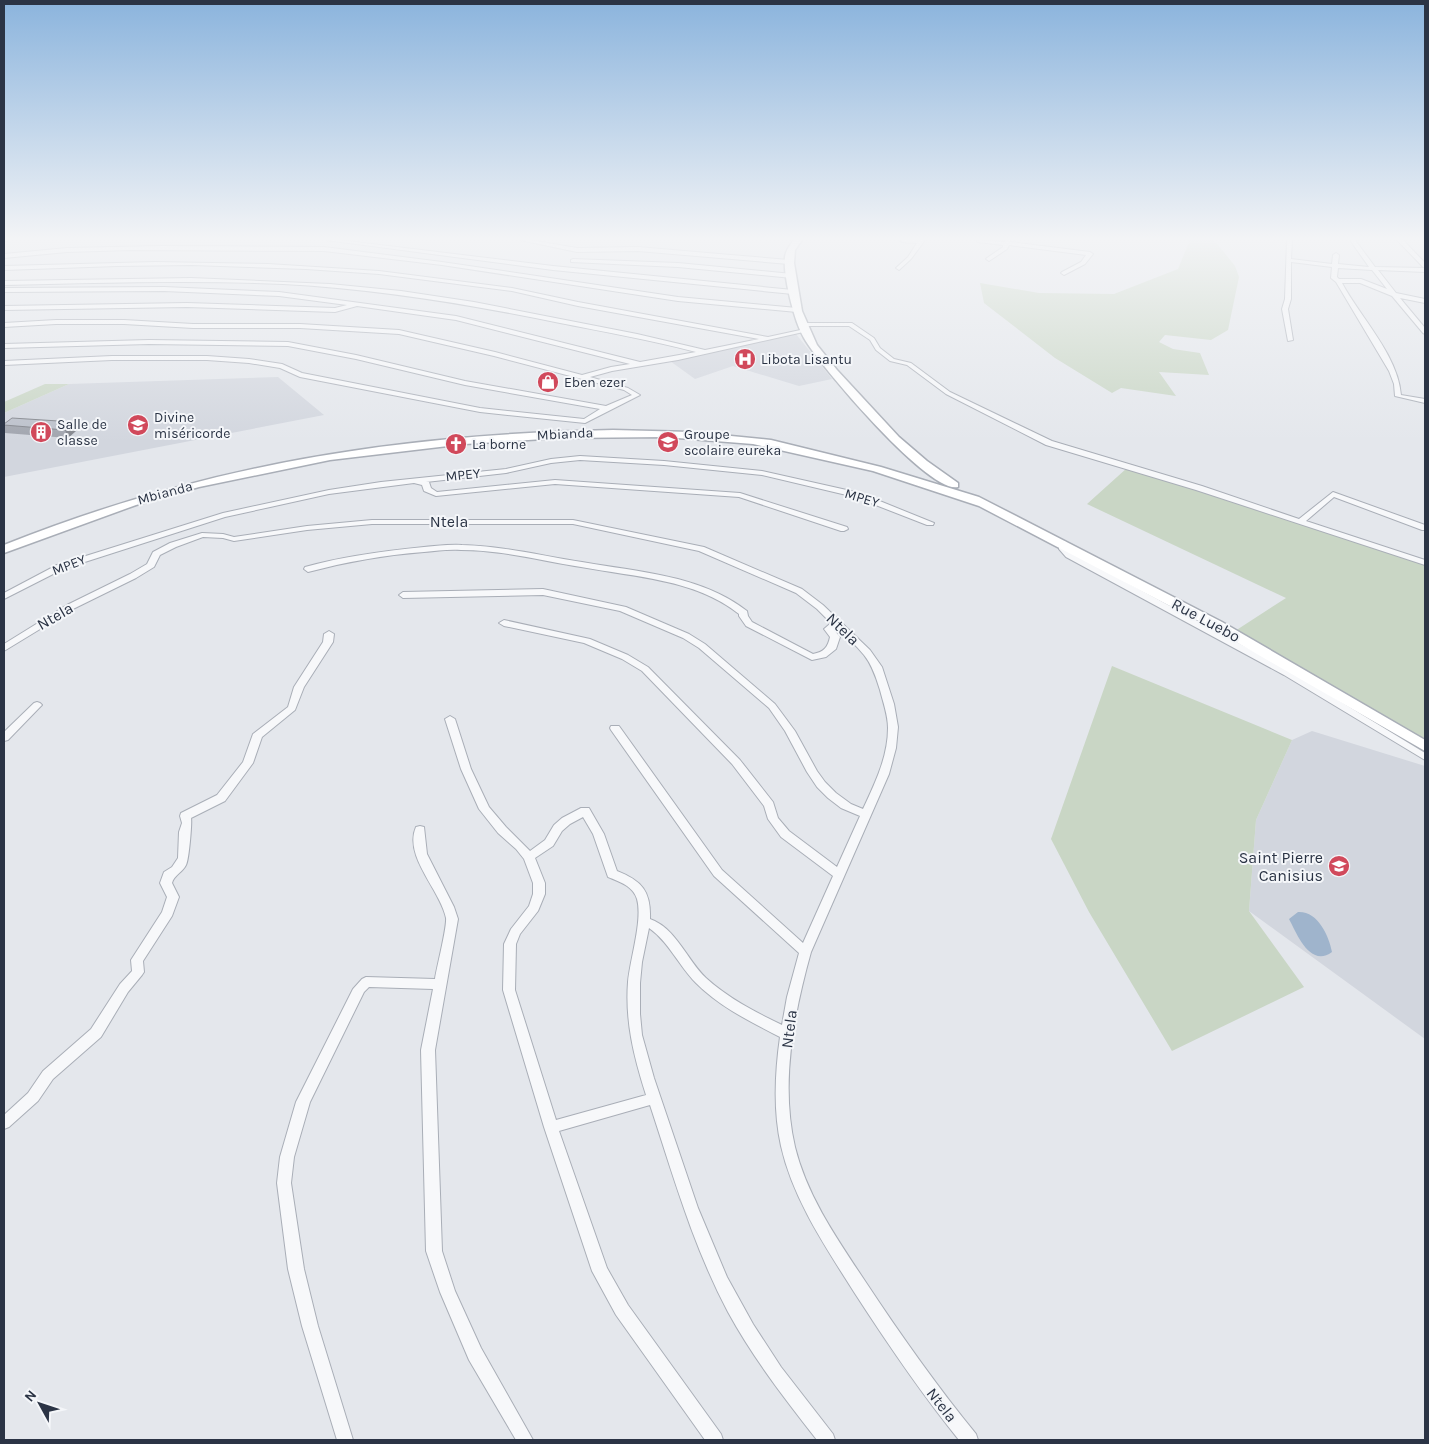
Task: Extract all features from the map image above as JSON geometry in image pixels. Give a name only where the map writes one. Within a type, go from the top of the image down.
[{"type":"street","points":[[4,308],[41,307]]},
{"type":"street","points":[[258,307],[335,310],[345,307]]},
{"type":"street","points":[[382,307],[456,318],[639,364]]},
{"type":"street","points":[[499,307],[658,340],[703,352]]},
{"type":"street","points":[[597,307],[710,326],[768,339]]},
{"type":"street","points":[[749,307],[797,310],[804,328],[831,369],[879,424],[905,450],[927,468],[982,503]]},
{"type":"street","points":[[1285,307],[1290,340]]},
{"type":"street","points":[[1352,307],[1386,359],[1394,376],[1398,396],[1425,401]]},
{"type":"street","points":[[1406,307],[1425,332]]},
{"type":"street","points":[[4,325],[82,321],[193,326],[300,326],[399,332],[485,351],[626,389],[637,395],[607,408],[585,421],[490,412],[300,375],[295,370],[285,367],[236,358],[4,363]]},
{"type":"street","points":[[582,377],[768,339],[804,328],[850,324],[872,339],[878,349],[892,360],[909,364],[947,392],[1048,443],[1198,488],[1425,563]]},
{"type":"street","points":[[4,346],[149,342],[280,343],[356,357],[465,383],[607,408]]},
{"type":"street","name":"Mbianda","points":[[4,549],[95,514],[152,495],[263,470],[456,440],[567,434],[639,433],[746,440],[844,460],[916,479],[982,503]]},
{"type":"street","name":"MPEY","points":[[4,596],[60,568],[223,516],[329,492],[416,480],[520,469],[551,461],[580,458],[747,471],[857,494],[930,523]]},
{"type":"street","points":[[416,480],[426,484],[426,489],[436,494],[555,482],[740,495],[844,529]]},
{"type":"street","points":[[1300,522],[1333,494],[1425,528]]},
{"type":"street","name":"Rue Luebo","points":[[982,503],[1217,625],[1425,746]]},
{"type":"street","name":"Ntela","points":[[4,648],[70,607],[151,565],[156,554],[173,545],[202,535],[223,536],[234,539],[307,528],[394,521],[573,522],[700,548],[799,591],[837,623],[873,660],[889,704],[893,727],[891,748],[884,774],[805,952],[792,999],[787,1034],[783,1099],[788,1146],[804,1190],[829,1239],[879,1317],[930,1389],[970,1440]]},
{"type":"street","points":[[1062,543],[1063,549],[1069,555],[1287,673],[1425,757]]},
{"type":"street","points":[[308,569],[356,556],[397,552],[460,547],[506,551],[638,574],[694,587],[728,601],[744,613],[743,616],[750,624],[812,657],[823,655],[833,647],[835,637],[829,629],[837,623]]},
{"type":"street","points":[[403,595],[543,592],[623,610],[660,623],[702,646],[772,706],[782,717],[820,784],[844,804],[866,814]]},
{"type":"street","points":[[504,623],[587,641],[625,657],[645,669],[736,762],[769,805],[773,820],[784,834],[839,874]]},
{"type":"street","points":[[4,1123],[33,1098],[48,1075],[96,1033],[124,988],[138,972],[138,960],[168,913],[173,897],[166,883],[168,874],[179,869],[186,856],[182,835],[187,823],[185,816],[221,798],[248,763],[258,736],[292,708],[299,687],[328,642],[330,634]]},
{"type":"street","points":[[4,738],[37,705]]},
{"type":"street","points":[[450,719],[466,769],[484,809],[529,857],[539,883],[539,894],[534,908],[515,932],[510,944],[509,990],[551,1127],[600,1271],[622,1310],[715,1440]]},
{"type":"street","points":[[615,728],[718,874],[805,952]]},
{"type":"street","points":[[529,857],[549,843],[558,828],[566,821],[584,811],[597,829],[606,850],[605,858],[612,874],[634,884],[640,892],[645,912],[645,922],[636,963],[633,1019],[654,1098],[710,1263],[761,1352],[827,1440]]},
{"type":"street","points":[[420,830],[418,843],[421,856],[448,905],[452,919],[428,1050],[434,1251],[448,1292],[475,1354],[525,1440]]},
{"type":"street","points":[[645,922],[660,930],[681,959],[710,991],[732,1006],[787,1034]]},
{"type":"street","points":[[346,1440],[310,1326],[296,1269],[284,1183],[286,1157],[303,1102],[358,989],[366,982],[440,984]]},
{"type":"street","points":[[551,1127],[654,1098]]},
{"type":"shaded area","name":"Libota Lisantu","points":[[796,334],[832,379],[799,386],[733,366],[695,379],[670,361]]},
{"type":"shaded area","name":"Divine miséricorde","points":[[278,377],[324,415],[4,477],[4,413],[69,384]]},
{"type":"shaded area","name":"Saint Pierre Canisius","points":[[1312,731],[1425,766],[1425,1039],[1249,911],[1256,820],[1292,740]]},
{"type":"green space","points":[[990,307],[1233,307],[1228,330],[1211,340],[1165,335],[1159,342],[1173,349],[1200,353],[1209,375],[1159,372],[1176,396],[1121,388],[1112,393],[1055,358]]},
{"type":"green space","points":[[45,384],[69,384],[4,413],[4,402]]},
{"type":"green space","points":[[1127,468],[1425,565],[1425,740],[1235,631],[1286,598],[1087,504]]},
{"type":"green space","points":[[1112,666],[1292,740],[1256,820],[1249,911],[1304,987],[1172,1051],[1089,912],[1051,839]]},
{"type":"water","points":[[1298,912],[1305,913],[1317,920],[1325,932],[1332,952],[1324,956],[1317,956],[1305,947],[1289,919]]},
{"type":"building","points":[[12,418],[74,422],[65,430],[4,425]]},
{"type":"place","name":"Libota Lisantu","points":[[745,359]]},
{"type":"place","name":"Eben ezer","points":[[548,382]]},
{"type":"place","name":"Divine miséricorde","points":[[138,425]]},
{"type":"place","name":"Salle de classe","points":[[41,432]]},
{"type":"place","name":"Groupe scolaire eureka","points":[[668,442]]},
{"type":"place","name":"La borne","points":[[456,444]]},
{"type":"place","name":"Saint Pierre Canisius","points":[[1339,866]]}]
